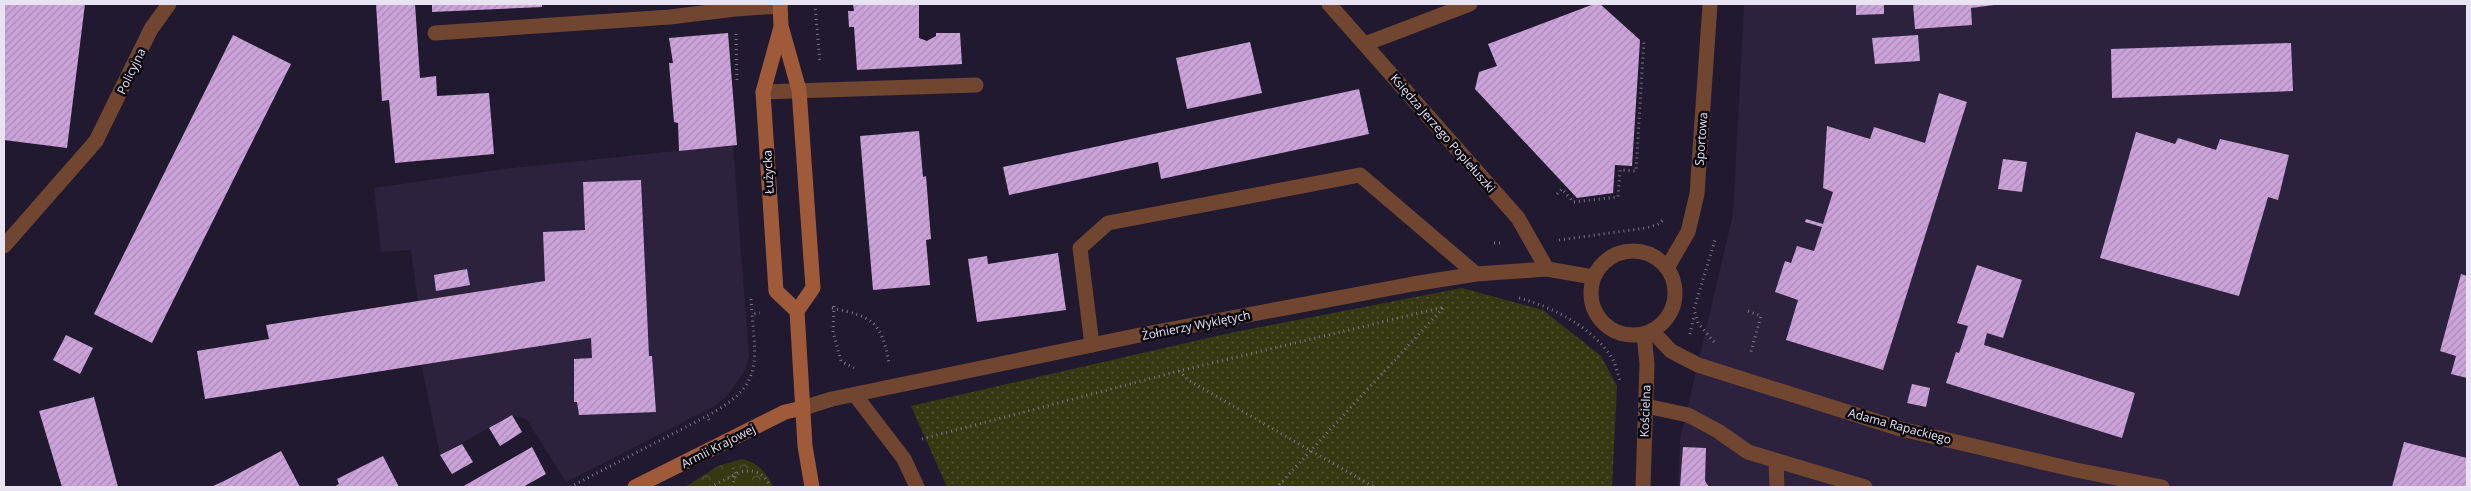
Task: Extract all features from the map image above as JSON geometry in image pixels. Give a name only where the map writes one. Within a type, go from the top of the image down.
[{"type":"street","name":"Policyjna","points":[[4,246],[96,141],[151,29],[169,4]]},
{"type":"street","name":"Księdza Jerzego Popiełuszki","points":[[1329,4],[1518,218],[1547,269]]},
{"type":"street","points":[[1365,44],[1470,4]]},
{"type":"street","name":"Sportowa","points":[[1667,268],[1688,232],[1697,194],[1710,4]]},
{"type":"street","points":[[435,33],[670,17],[780,5]]},
{"type":"street","name":"Łużycka","points":[[780,5],[781,26],[799,90],[813,288],[797,311],[776,291],[763,92],[781,26]]},
{"type":"street","points":[[763,92],[976,85]]},
{"type":"street","points":[[1092,345],[1080,248],[1108,223],[1360,175],[1476,274]]},
{"type":"street","points":[[1627,251],[1642,252],[1656,257],[1667,268],[1674,282],[1675,299],[1670,314],[1648,333],[1628,336],[1613,331],[1601,322],[1592,308],[1590,292],[1593,277],[1601,264],[1613,256],[1627,251]]},
{"type":"street","name":"Żołnierzy Wyklętych","points":[[803,408],[1092,345],[1476,274],[1547,269],[1593,277]]},
{"type":"street","points":[[797,311],[805,446],[812,487]]},
{"type":"street","name":"Kościelna","points":[[1643,487],[1648,333]]},
{"type":"street","name":"Adama Rapackiego","points":[[1648,333],[1671,351],[1698,365],[1901,429],[2076,470],[2162,487]]},
{"type":"street","points":[[856,395],[904,459],[917,487]]},
{"type":"street","points":[[1646,406],[1688,415],[1748,452],[1864,487]]},
{"type":"street","name":"Armii Krajowej","points":[[635,487],[785,412],[803,408]]},
{"type":"street","points":[[1776,461],[1778,487]]},
{"type":"path","points":[[1557,194],[1562,189],[1573,202],[1618,197],[1620,170],[1636,171],[1644,39]]},
{"type":"path","points":[[1640,105],[1645,105]]},
{"type":"path","points":[[1494,243],[1564,240],[1646,228],[1659,224],[1666,217]]},
{"type":"path","points":[[1715,238],[1694,308],[1698,322],[1720,350]]},
{"type":"path","points":[[1510,296],[1536,303],[1570,319],[1595,338],[1612,358],[1622,387]]},
{"type":"path","points":[[918,440],[1179,371],[1452,305]]},
{"type":"path","points":[[1277,487],[1444,307]]},
{"type":"path","points":[[828,309],[833,308],[873,321],[884,336],[891,370]]},
{"type":"path","points":[[1742,356],[1749,358],[1761,316],[1748,311]]},
{"type":"path","points":[[570,487],[708,418],[735,398],[751,376],[755,366],[756,355],[752,314],[760,314]]},
{"type":"path","points":[[1179,371],[1188,380],[1374,487]]},
{"type":"path","points":[[732,487],[736,474],[733,468]]},
{"type":"path","points":[[710,487],[742,471],[754,471],[766,478],[770,487]]},
{"type":"shaded area","points":[[1744,4],[2467,4],[2467,487],[1678,487],[1680,440],[1733,214]]},
{"type":"shaded area","points":[[733,145],[749,356],[745,370],[727,396],[715,406],[566,482],[527,420],[512,415],[440,455],[421,363],[418,301],[411,250],[381,252],[374,188],[504,169]]},
{"type":"green space","points":[[1462,288],[1543,310],[1601,356],[1617,386],[1612,487],[947,487],[911,406],[1230,333]]},
{"type":"green space","points":[[742,459],[761,469],[773,487],[685,487],[718,466]]},
{"type":"building","points":[[4,4],[85,4],[67,148],[4,140]]},
{"type":"building","points":[[376,4],[415,4],[420,78],[436,76],[437,96],[489,93],[494,154],[395,163],[389,100],[382,101]]},
{"type":"building","points":[[432,4],[542,4],[542,7],[432,12]]},
{"type":"building","points":[[853,4],[919,4],[919,38],[927,41],[936,36],[936,33],[960,33],[962,64],[857,70],[854,27],[849,27],[848,11],[854,11]]},
{"type":"building","points":[[1594,4],[1600,4],[1640,40],[1632,166],[1615,165],[1613,193],[1577,198],[1475,89],[1479,72],[1497,66],[1488,44]]},
{"type":"building","points":[[1856,4],[1884,4],[1884,14],[1856,15]]},
{"type":"building","points":[[1913,4],[1994,5],[1971,8],[1972,25],[1915,29]]},
{"type":"building","points":[[728,33],[737,145],[679,151],[678,123],[674,122],[669,63],[673,63],[669,38]]},
{"type":"building","points":[[233,35],[291,64],[152,343],[94,314]]},
{"type":"building","points":[[1918,35],[1920,61],[1875,64],[1872,38]]},
{"type":"building","points":[[1250,42],[1262,93],[1187,109],[1176,58]]},
{"type":"building","points":[[2291,43],[2293,91],[2112,98],[2111,49]]},
{"type":"building","points":[[1359,89],[1369,134],[1161,179],[1158,162],[1009,195],[1003,167]]},
{"type":"building","points":[[1939,93],[1967,102],[1883,370],[1786,340],[1798,300],[1775,292],[1785,261],[1791,263],[1797,246],[1814,251],[1822,227],[1805,222],[1806,219],[1823,224],[1833,192],[1823,188],[1827,126],[1870,139],[1874,127],[1925,143]]},
{"type":"building","points":[[919,131],[923,177],[926,176],[931,239],[926,240],[930,285],[873,290],[860,136]]},
{"type":"building","points":[[2136,132],[2175,144],[2178,138],[2216,150],[2220,139],[2289,155],[2278,200],[2268,197],[2239,296],[2100,258]]},
{"type":"building","points":[[2003,159],[2027,162],[2022,192],[1998,189]]},
{"type":"building","points":[[641,180],[649,356],[652,356],[656,412],[579,415],[577,402],[574,402],[574,359],[592,358],[591,338],[205,399],[197,351],[269,339],[266,325],[545,281],[543,232],[585,230],[583,182]]},
{"type":"building","points":[[1058,253],[1066,310],[977,322],[968,259],[987,256],[988,264]]},
{"type":"building","points":[[1977,265],[2022,280],[2003,338],[1987,333],[1984,345],[2135,393],[2122,438],[1946,383],[1956,352],[1959,353],[1968,326],[1957,323]]},
{"type":"building","points":[[467,269],[470,285],[436,291],[434,275]]},
{"type":"building","points":[[2461,274],[2467,276],[2467,378],[2451,374],[2456,356],[2440,351]]},
{"type":"building","points":[[66,335],[93,348],[80,374],[53,360]]},
{"type":"building","points":[[1912,384],[1930,388],[1926,407],[1907,403]]},
{"type":"building","points":[[94,397],[118,487],[62,487],[39,411]]},
{"type":"building","points":[[512,415],[522,432],[500,446],[489,428]]},
{"type":"building","points":[[2404,442],[2467,458],[2467,487],[2392,487]]},
{"type":"building","points":[[462,444],[473,462],[452,474],[440,455]]},
{"type":"building","points":[[532,447],[546,474],[523,487],[462,487]]},
{"type":"building","points":[[1683,447],[1706,448],[1705,481],[1709,487],[1680,487]]},
{"type":"building","points":[[281,451],[300,487],[211,487],[226,480]]},
{"type":"building","points":[[383,456],[399,487],[334,487],[339,484],[337,479]]}]
